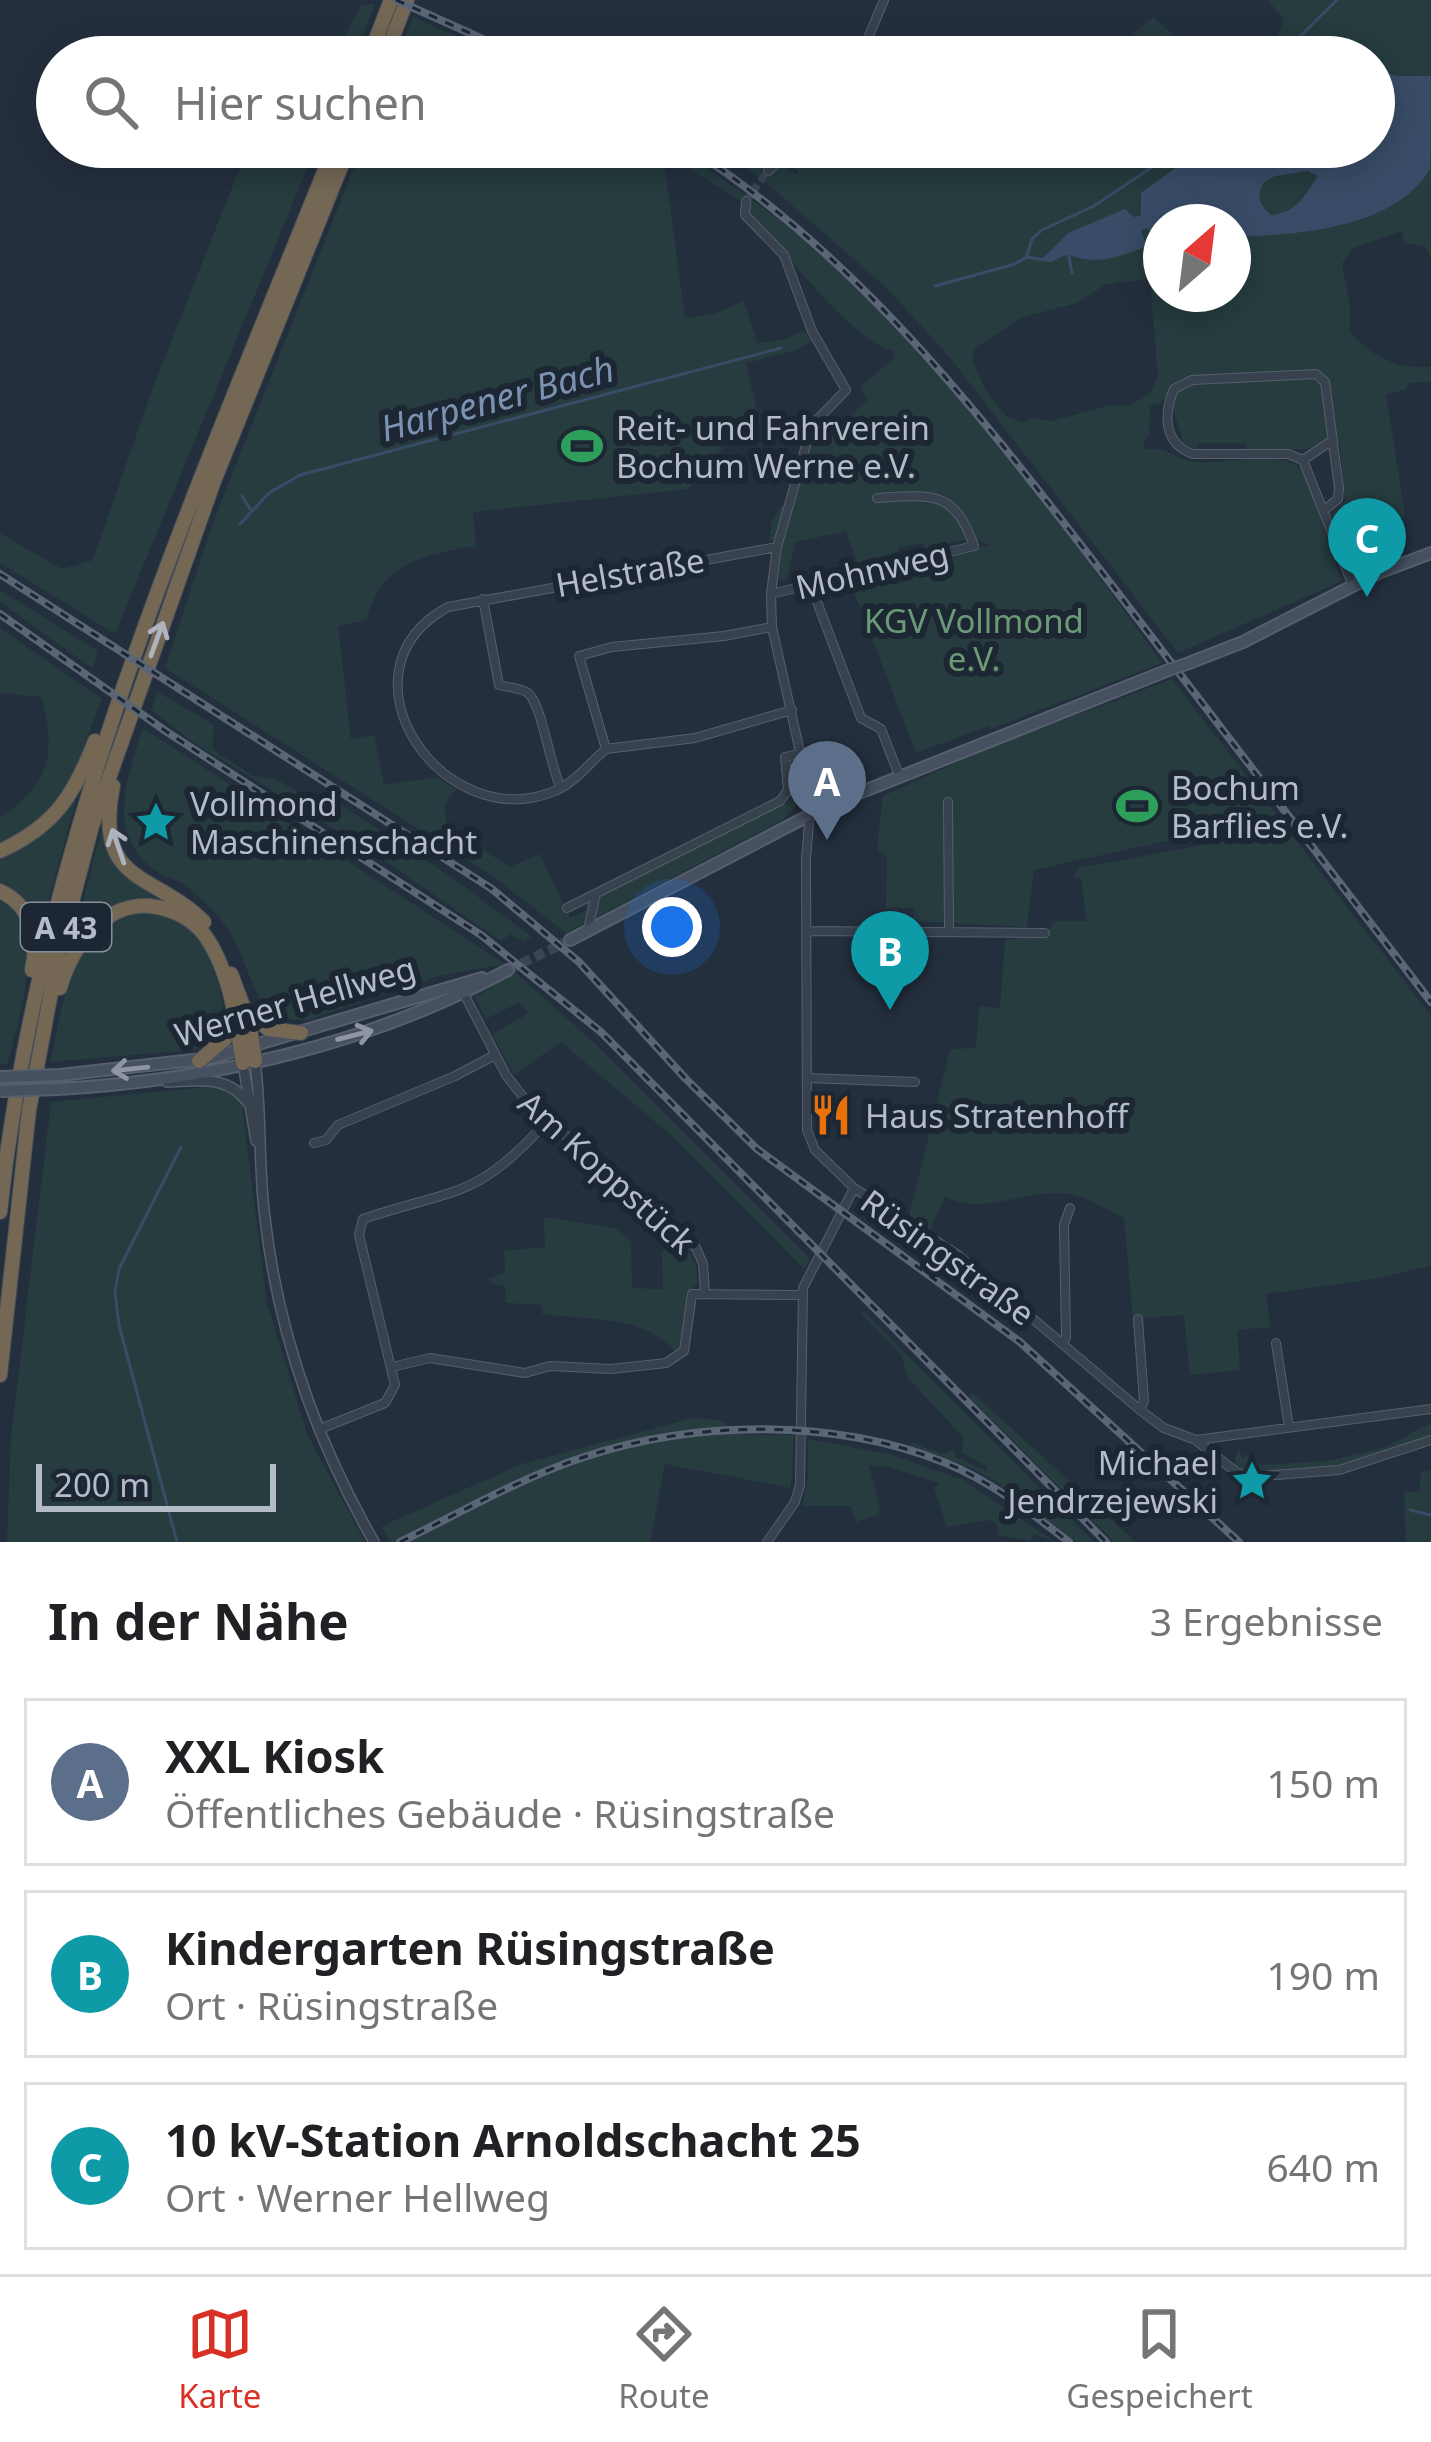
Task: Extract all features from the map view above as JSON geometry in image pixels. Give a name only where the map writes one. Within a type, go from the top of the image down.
[{"type":"highway","points":[[377,36],[391,0]]},
{"type":"highway","points":[[393,36],[407,0]]},
{"type":"highway","name":"A 43","points":[[0,1212],[28,1034],[71,852],[124,676],[326,168]]},
{"type":"highway","name":"A 43","points":[[0,1376],[29,1110],[58,955],[92,826],[214,481],[341,168]]},
{"type":"highway","points":[[0,851],[33,834],[67,803],[124,676]]},
{"type":"highway","points":[[118,749],[110,807],[121,860],[136,878],[205,923],[223,953],[248,1055]]},
{"type":"highway","points":[[0,892],[24,910],[35,940],[25,1006],[28,1034]]},
{"type":"highway","points":[[29,1110],[40,1089],[68,965],[88,933],[112,914],[149,906],[188,920],[212,948],[237,1005],[264,1027],[301,1034]]},
{"type":"highway","points":[[200,1060],[225,1039],[237,1005]]},
{"type":"main road","points":[[570,940],[809,814],[1243,642],[1431,553]]},
{"type":"main road","name":"Werner Hellweg","points":[[0,1077],[248,1055],[301,1034],[462,988]]},
{"type":"main road","name":"Werner Hellweg","points":[[0,1091],[154,1081],[248,1055],[380,1029],[462,988]]},
{"type":"street","points":[[869,36],[884,0]]},
{"type":"street","points":[[768,171],[771,168]]},
{"type":"street","name":"Rüsingstraße","points":[[744,205],[790,265],[812,331],[846,390],[817,420],[808,438],[777,547],[771,594],[772,627],[811,801],[807,932],[807,1130],[811,1142],[854,1188],[958,1256],[1140,1411],[1164,1428],[1196,1440],[1236,1472],[1249,1477],[1339,1470],[1431,1440]]},
{"type":"street","points":[[1323,511],[1339,494],[1325,382],[1316,374],[1192,380],[1174,389],[1168,426],[1181,449],[1193,454],[1288,454],[1303,460],[1323,511],[1353,586]]},
{"type":"street","points":[[1303,460],[1333,440]]},
{"type":"street","name":"Mohnweg","points":[[771,594],[979,545],[949,503],[931,498],[877,498]]},
{"type":"street","name":"Helstraße","points":[[561,788],[528,798],[469,789],[428,762],[406,725],[398,676],[409,640],[448,607],[777,547]]},
{"type":"street","points":[[811,586],[861,718],[881,729],[899,775]]},
{"type":"street","points":[[483,599],[499,685],[527,692],[535,702],[550,767],[561,788],[606,749],[695,738],[792,710]]},
{"type":"street","points":[[606,749],[579,656],[600,649],[772,627]]},
{"type":"street","points":[[588,931],[601,890],[780,801],[788,790],[785,757],[802,753]]},
{"type":"street","points":[[948,802],[949,930]]},
{"type":"street","points":[[567,908],[596,896]]},
{"type":"street","points":[[807,932],[1045,933]]},
{"type":"street","name":"Am Koppstück","points":[[462,988],[513,1086],[547,1121],[696,1248],[703,1264],[701,1294],[802,1295]]},
{"type":"street","points":[[248,1055],[248,1103],[257,1146]]},
{"type":"street","points":[[248,1055],[269,1249],[282,1321],[320,1430],[374,1542]]},
{"type":"street","points":[[314,1143],[326,1140],[338,1125],[495,1055]]},
{"type":"street","points":[[807,1078],[915,1082]]},
{"type":"street","name":"Werner Hellweg","points":[[154,1081],[225,1083],[248,1103]]},
{"type":"street","points":[[320,1430],[386,1403],[395,1385],[360,1224],[478,1184],[510,1161],[547,1121]]},
{"type":"street","points":[[767,1542],[787,1516],[800,1485],[802,1295],[854,1188]]},
{"type":"street","points":[[1062,1343],[1066,1338],[1064,1225],[1070,1208]]},
{"type":"street","points":[[392,1367],[430,1358],[525,1373],[550,1366],[611,1369],[666,1363],[684,1351],[692,1294],[701,1294]]},
{"type":"street","points":[[1138,1319],[1144,1401],[1140,1411]]},
{"type":"street","points":[[1276,1343],[1289,1427]]},
{"type":"street","points":[[1196,1440],[1431,1409]]},
{"type":"green space","points":[[1268,0],[1431,0],[1431,258],[1426,247],[1404,243],[1402,231],[1353,248],[1342,264],[1350,332],[1387,360],[1431,366],[1431,382],[1410,383],[1405,390],[1386,394],[1405,515],[1389,523],[1369,509],[1333,520],[1332,513],[1345,501],[1340,443],[1306,449],[1247,449],[1245,443],[1198,443],[1192,448],[1183,441],[1168,395],[1150,406],[1146,449],[1205,462],[1279,460],[1304,471],[1342,581],[1178,653],[951,359],[887,288],[745,168],[787,168],[796,174],[794,168],[1395,168],[1395,36],[1276,36],[1284,20]],"holes":[[[1143,204],[1251,204],[1251,312],[1153,312],[1158,377],[1150,393],[1129,406],[1023,422],[1007,417],[985,389],[972,360],[975,348],[1023,317],[1077,303],[1106,284],[1143,280]]]},
{"type":"green space","points":[[375,4],[362,36],[345,36],[361,5]]},
{"type":"green space","points":[[413,17],[456,36],[405,36]]},
{"type":"green space","points":[[1153,17],[1174,36],[1130,36]]},
{"type":"green space","points":[[240,168],[307,168],[115,634],[0,563],[0,533],[62,569],[93,560],[153,387]]},
{"type":"green space","points":[[354,168],[664,168],[685,318],[714,314],[744,301],[757,343],[804,331],[812,341],[746,363],[760,424],[720,442],[722,449],[688,489],[473,512],[476,546],[423,558],[394,574],[373,601],[367,620],[338,626],[351,739],[374,735],[384,785],[436,777],[456,789],[444,805],[448,827],[510,867],[540,854],[570,918],[587,910],[586,904],[600,894],[787,803],[792,795],[789,761],[796,758],[804,796],[784,819],[566,933],[491,875],[165,668],[211,528]]},
{"type":"green space","name":"KGV Vollmond e.V.","points":[[687,168],[706,168],[789,228],[908,340],[1016,467],[1162,663],[916,753],[850,581],[990,545],[966,540],[926,551],[923,543],[898,548],[899,558],[858,566],[846,531],[796,542],[786,581],[779,579],[782,549],[770,540],[771,523],[782,505],[791,512],[814,434],[820,426],[844,422],[867,400],[861,386],[894,358],[893,350],[877,344],[840,314],[752,217],[748,205]]},
{"type":"green space","points":[[0,590],[98,651],[93,669],[0,602]]},
{"type":"green space","points":[[0,628],[102,699],[71,780],[46,816],[0,847],[0,818],[40,779],[48,736],[42,697],[0,693]]},
{"type":"green space","points":[[1172,679],[1431,1016],[1431,1266],[1266,1294],[1270,1327],[1237,1330],[1240,1370],[1190,1375],[1184,1315],[1133,1319],[1124,1218],[1084,1198],[1054,1193],[976,1204],[945,1197],[930,1230],[909,1216],[950,1049],[976,1048],[979,1006],[1000,1008],[1005,940],[1048,933],[1054,921],[1086,921],[1081,878],[1074,878],[1078,868],[1252,836],[1248,823],[1034,870],[1027,927],[914,921],[913,908],[886,908],[887,857],[877,850],[883,796],[984,750]]},
{"type":"green space","points":[[158,692],[214,725],[212,749],[253,776],[276,779],[312,801],[321,792],[453,878],[532,937],[525,942],[510,934],[501,941],[373,853],[193,742],[151,710]]},
{"type":"green space","points":[[143,728],[505,964],[438,976],[308,1020],[274,1018],[258,996],[223,922],[187,887],[156,871],[130,840],[124,804]]},
{"type":"green space","points":[[78,792],[40,933],[25,902],[0,886],[0,857]]},
{"type":"green space","points":[[105,816],[124,873],[174,907],[137,901],[69,954]]},
{"type":"green space","points":[[0,896],[16,909],[28,949],[8,1064],[0,1064]]},
{"type":"green space","points":[[144,911],[180,921],[197,935],[221,997],[219,1036],[194,1050],[50,1062],[66,990],[85,947],[119,918]]},
{"type":"green space","points":[[516,973],[588,1037],[810,1259],[804,1269],[673,1137],[561,1042],[514,1075],[492,1034],[529,1013],[518,1003],[486,1019],[475,997]]},
{"type":"green space","points":[[217,1086],[242,1106],[267,1303],[307,1434],[365,1542],[7,1542],[11,1437],[51,1102]]},
{"type":"green space","points":[[544,1217],[615,1228],[631,1242],[632,1288],[663,1289],[662,1252],[676,1239],[682,1243],[693,1258],[697,1284],[687,1292],[682,1348],[677,1353],[633,1326],[542,1314],[542,1305],[506,1303],[505,1286],[488,1278],[505,1273],[504,1251],[545,1247]]},
{"type":"green space","points":[[863,1311],[1094,1542],[1076,1542],[974,1469],[909,1446],[912,1443],[943,1454],[953,1450],[956,1457],[988,1472],[986,1466],[962,1453],[963,1437],[908,1378],[901,1355]]},
{"type":"green space","points":[[973,1393],[1136,1542],[1114,1542],[969,1397]]},
{"type":"green space","points":[[693,1418],[719,1420],[744,1435],[794,1435],[791,1488],[665,1464],[650,1542],[390,1542],[382,1526],[522,1464]]},
{"type":"green space","points":[[1431,1423],[1431,1435],[1332,1466],[1275,1473],[1251,1472],[1234,1465],[1238,1448],[1243,1458],[1246,1455],[1261,1465],[1328,1461],[1385,1447]]},
{"type":"green space","points":[[808,1439],[889,1454],[963,1480],[1055,1542],[1034,1534],[1030,1541],[998,1535],[997,1524],[988,1520],[947,1527],[934,1488],[939,1483],[889,1467],[869,1466],[878,1515],[856,1522],[851,1506],[802,1506]]},
{"type":"green space","points":[[1431,1470],[1431,1542],[1406,1542],[1404,1491],[1419,1492],[1421,1473]]},
{"type":"water","points":[[1395,75],[1431,76],[1430,169],[1393,205],[1342,225],[1251,236],[1251,204],[1143,204],[1143,247],[1108,259],[1068,254],[1051,262],[1040,261],[1068,233],[1125,209],[1134,217],[1141,215],[1141,193],[1175,168],[1395,168]],"holes":[[[1308,171],[1318,176],[1287,211],[1271,215],[1261,204],[1264,182]]]},
{"type":"waterway","name":"Harpener Bach","points":[[1300,36],[1337,0]]},
{"type":"waterway","name":"Harpener Bach","points":[[1027,255],[1032,239],[1042,230],[1094,206],[1151,168]]},
{"type":"waterway","points":[[1068,251],[1072,273]]},
{"type":"waterway","name":"Harpener Bach","points":[[935,286],[1027,257],[1044,260]]},
{"type":"waterway","name":"Harpener Bach","points":[[240,524],[269,493],[300,475],[781,348]]},
{"type":"waterway","points":[[242,496],[250,509]]},
{"type":"waterway","name":"Harpener Bach","points":[[177,1542],[119,1325],[115,1293],[119,1269],[181,1147]]},
{"type":"waterway","points":[[1410,1510],[1431,1515]]},
{"type":"tunnel","points":[[746,201],[768,171]]},
{"type":"tunnel","points":[[508,970],[570,940]]},
{"type":"railway","points":[[396,0],[476,36]]},
{"type":"railway","points":[[718,168],[813,243],[870,296],[975,412],[1431,1002]]},
{"type":"railway","points":[[0,574],[492,889],[579,962],[757,1149],[1020,1342],[1239,1542]]},
{"type":"railway","points":[[0,614],[167,732],[481,935],[601,1032],[1106,1542]]},
{"type":"railway","points":[[400,1542],[513,1485],[584,1457],[672,1436],[765,1429],[858,1438],[946,1463],[995,1488],[1069,1542]]},
{"type":"place","name":"Reit- und Fahrverein Bochum Werne e.V.","points":[[582,446]]},
{"type":"place","name":"10 kV-Station Arnoldschacht 25","points":[[1367,597]]},
{"type":"place","name":"Bochum Barflies e.V.","points":[[1137,806]]},
{"type":"place","name":"Vollmond Maschinenschacht","points":[[156,822]]},
{"type":"place","name":"XXL Kiosk","points":[[827,840]]},
{"type":"place","name":"Kindergarten Rüsingstraße","points":[[890,1010]]},
{"type":"place","name":"Haus Stratenhoff","points":[[831,1115]]},
{"type":"place","name":"Michael Jendrzejewski","points":[[1252,1481]]}]
